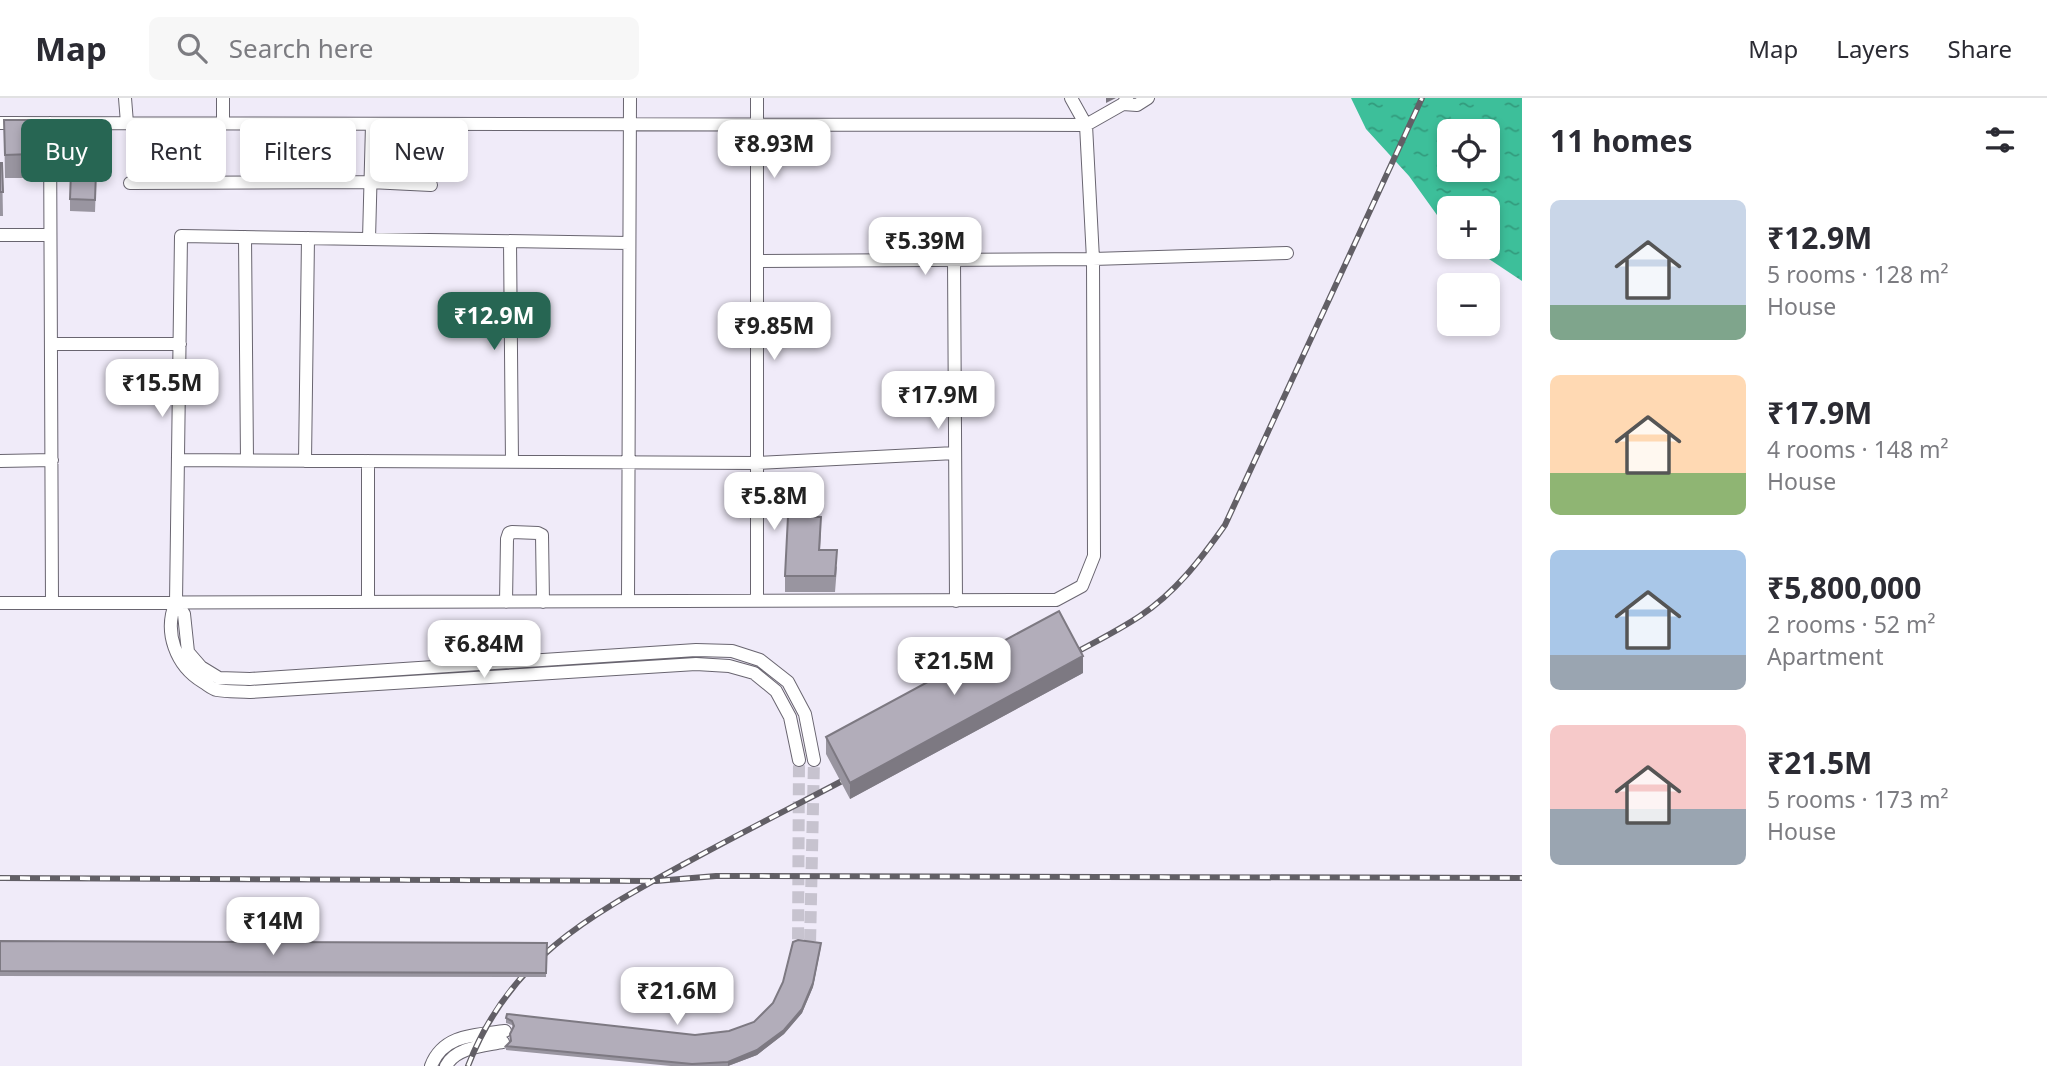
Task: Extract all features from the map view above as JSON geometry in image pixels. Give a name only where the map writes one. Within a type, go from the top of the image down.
[{"type":"street","points":[[125,98],[127,119]]},
{"type":"street","points":[[223,98],[223,119]]},
{"type":"street","points":[[628,601],[630,98]]},
{"type":"street","points":[[757,98],[757,601]]},
{"type":"street","points":[[0,603],[1056,600],[1082,586],[1094,556],[1093,259],[1086,125],[1070,98]]},
{"type":"street","points":[[468,125],[1086,125],[1125,101],[1137,105],[1148,98]]},
{"type":"street","points":[[0,123],[21,123]]},
{"type":"street","points":[[226,124],[370,125]]},
{"type":"street","points":[[50,182],[52,603]]},
{"type":"street","points":[[369,239],[370,182]]},
{"type":"street","points":[[130,183],[370,182],[431,185]]},
{"type":"street","points":[[0,235],[50,235]]},
{"type":"street","points":[[629,243],[181,236],[176,603],[171,615],[176,655],[193,676],[215,690],[250,692],[696,664],[729,666],[754,673],[776,691],[790,717],[799,760]]},
{"type":"street","points":[[245,237],[247,460]]},
{"type":"street","points":[[305,461],[308,238]]},
{"type":"street","points":[[510,242],[512,462]]},
{"type":"street","points":[[757,261],[1093,259],[1287,253]]},
{"type":"street","points":[[954,260],[956,601]]},
{"type":"street","points":[[51,344],[180,344]]},
{"type":"street","points":[[178,460],[757,463],[955,453]]},
{"type":"street","points":[[0,461],[51,460]]},
{"type":"street","points":[[368,461],[368,602]]},
{"type":"street","points":[[506,602],[507,539],[512,532],[542,535],[543,601]]},
{"type":"street","points":[[176,603],[184,614],[188,652],[201,667],[219,678],[250,679],[696,650],[732,651],[760,660],[788,682],[805,714],[814,760]]},
{"type":"street","points":[[431,1066],[435,1057],[448,1043],[463,1036],[504,1036],[454,1055],[446,1066]]},
{"type":"water","points":[[1351,98],[1522,98],[1522,281],[1489,259],[1500,259],[1500,196],[1437,196],[1437,215],[1409,176],[1366,129]]},
{"type":"building","points":[[4,120],[21,120],[21,154],[5,155]]},
{"type":"building","points":[[2,163],[3,192],[0,192]]},
{"type":"building","points":[[71,182],[96,182],[95,200],[70,199]]},
{"type":"building","points":[[788,516],[821,517],[819,550],[837,550],[835,576],[785,576]]},
{"type":"building","points":[[1059,611],[1083,656],[850,783],[826,737]]},
{"type":"building","points":[[798,940],[821,943],[813,983],[802,1009],[784,1030],[757,1050],[728,1062],[692,1064],[506,1046],[511,1041],[510,1034],[514,1026],[512,1021],[506,1018],[507,1014],[695,1035],[729,1031],[754,1022],[773,1003],[783,982],[793,942]]},
{"type":"building","points":[[0,941],[547,943],[546,973],[0,971]]},
{"type":"tunnel","points":[[796,957],[799,760]]},
{"type":"tunnel","points":[[808,959],[814,760]]},
{"type":"railway","points":[[1064,659],[1122,628],[1153,607],[1187,574],[1225,525],[1422,98]]},
{"type":"railway","points":[[468,1066],[485,1029],[506,997],[529,969],[556,944],[616,902],[859,772]]},
{"type":"railway","points":[[0,878],[656,881],[716,876],[1522,878]]}]
